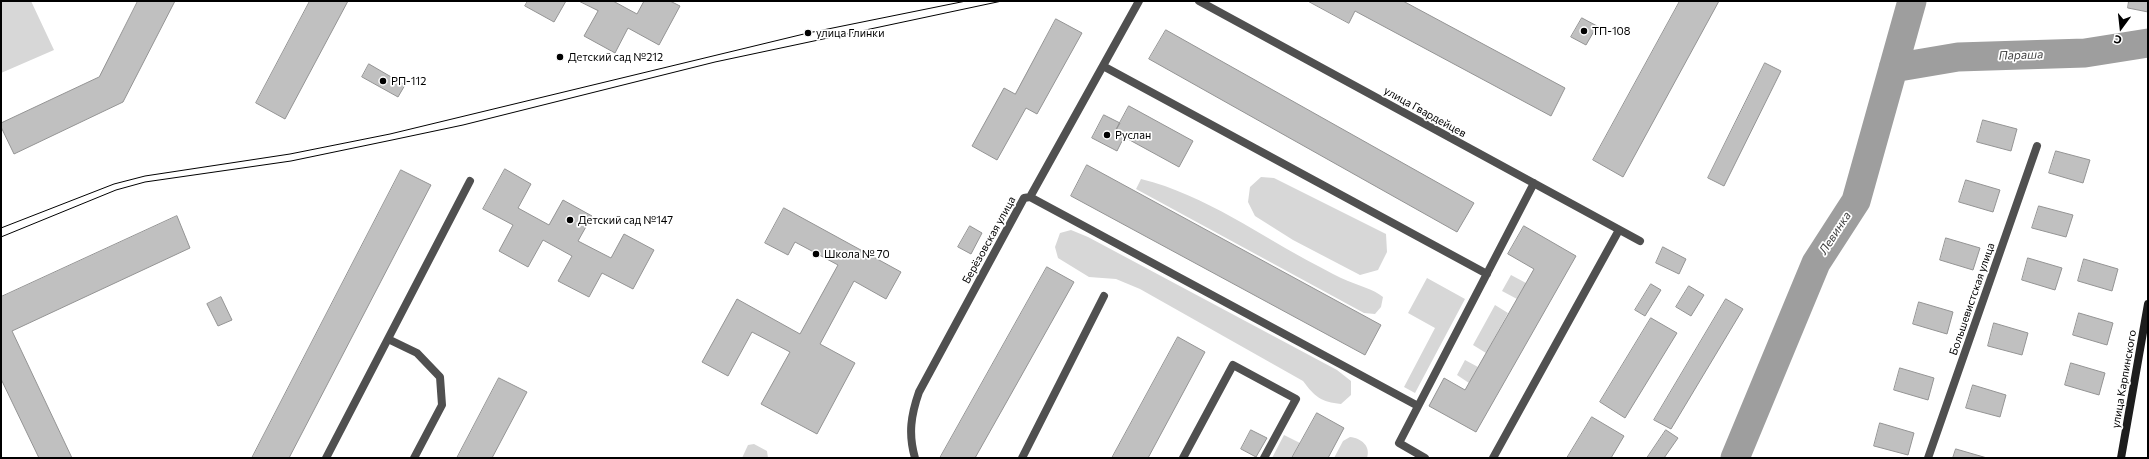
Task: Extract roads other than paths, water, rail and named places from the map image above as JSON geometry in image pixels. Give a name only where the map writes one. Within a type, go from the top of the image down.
[{"type":"street","name":"Берёзовская улица","points":[[914,458],[910,433],[911,419],[918,392],[1024,198],[1030,197],[1139,1]]},
{"type":"street","name":"улица Гвардейцев","points":[[1199,1],[1640,242]]},
{"type":"street","points":[[1103,66],[1487,274]]},
{"type":"street","name":"Большевистская улица","points":[[1928,458],[2037,146]]},
{"type":"street","points":[[326,458],[470,181]]},
{"type":"street","points":[[1425,458],[1399,443],[1534,184]]},
{"type":"street","points":[[1030,197],[1418,406]]},
{"type":"street","points":[[1493,458],[1619,230]]},
{"type":"street","points":[[1022,458],[1104,296]]},
{"type":"street","name":"улица Карпинского","points":[[2121,458],[2148,304]]},
{"type":"street","points":[[388,339],[417,354],[440,377],[442,405],[414,458]]},
{"type":"street","points":[[1183,458],[1232,365],[1296,399],[1264,458]]},
{"type":"waterway","name":"Левинка","points":[[1735,458],[1816,263],[1856,201],[1912,1]]},
{"type":"waterway","name":"Параша","points":[[1893,68],[1958,57],[2085,53],[2148,43]]},
{"type":"tram line","points":[[1,228],[114,184],[145,176],[290,154],[390,134],[808,33],[966,1]]},
{"type":"tram line","points":[[1,237],[116,190],[145,182],[291,161],[392,140],[463,125],[715,62],[1002,1]]},
{"type":"place","name":"ТП-108","points":[[1584,31]]},
{"type":"place","name":"улица Глинки","points":[[808,33]]},
{"type":"place","name":"Детский сад №212","points":[[560,57]]},
{"type":"place","name":"РП-112","points":[[383,81]]},
{"type":"place","name":"Руслан","points":[[1107,135]]},
{"type":"place","name":"Детский сад №147","points":[[570,220]]},
{"type":"place","name":"Школа № 70","points":[[816,254]]}]
